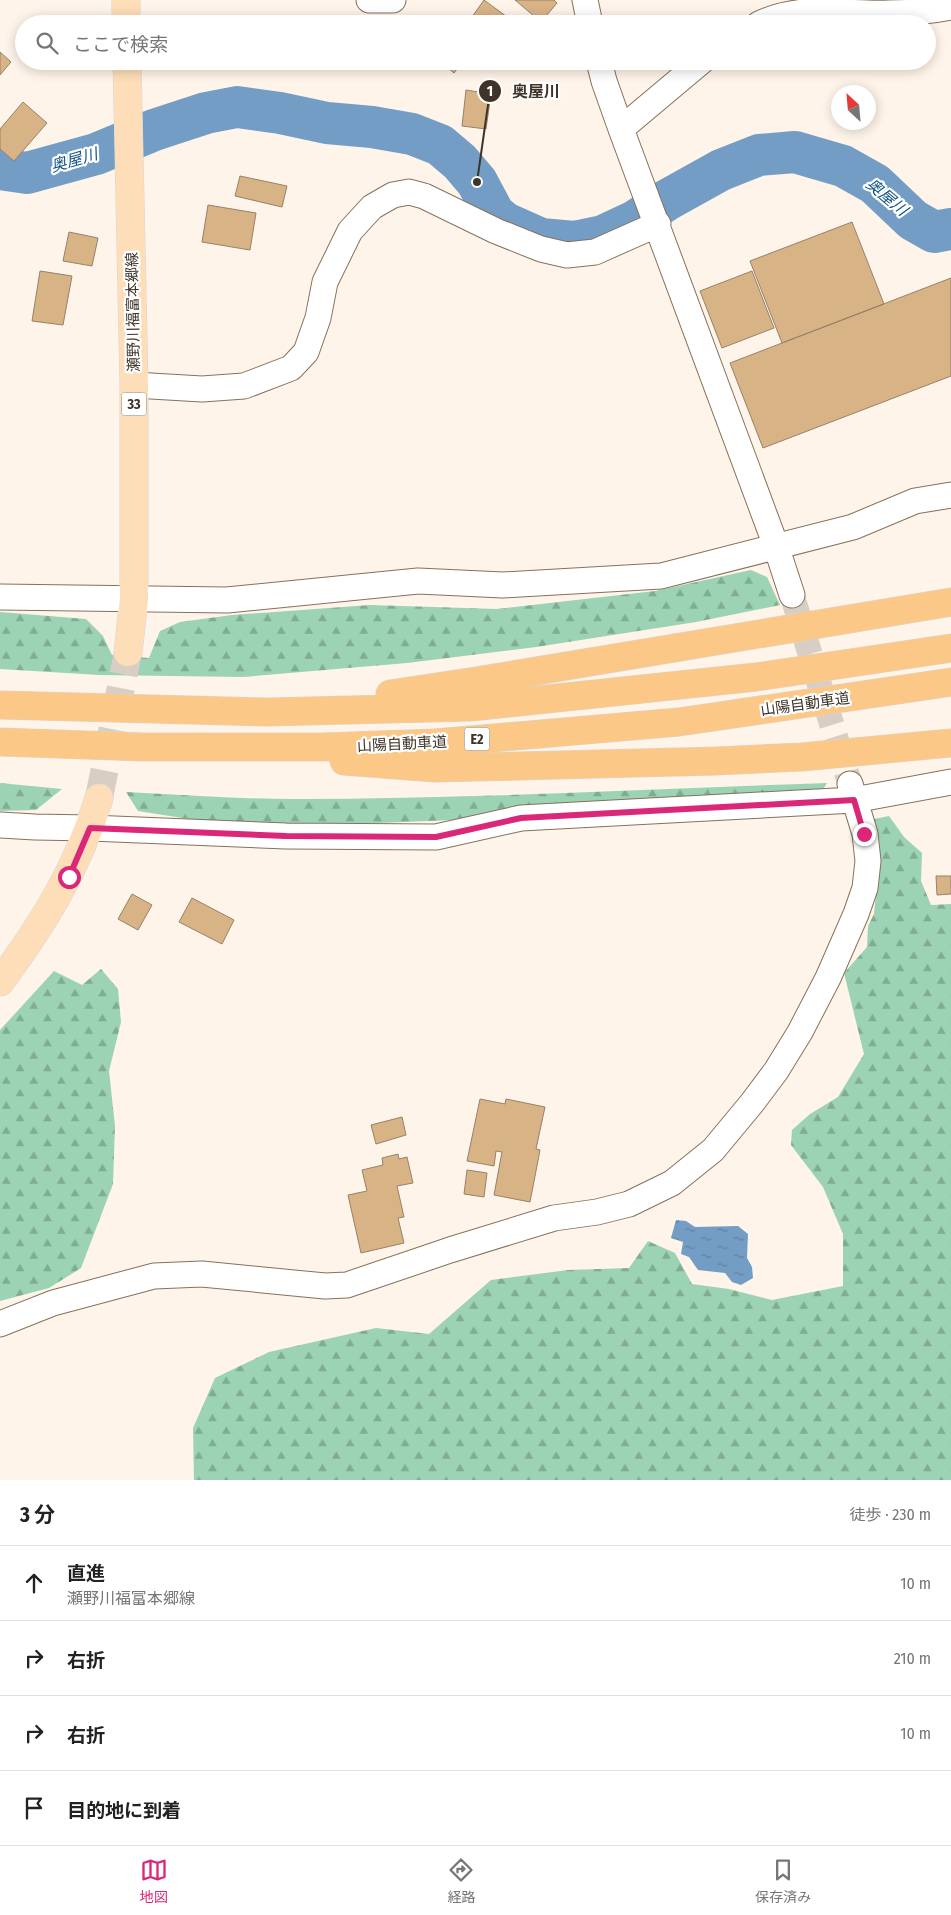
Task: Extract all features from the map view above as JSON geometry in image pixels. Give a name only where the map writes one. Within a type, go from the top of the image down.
[{"type":"highway","points":[[268,712],[476,681],[951,602]]},
{"type":"highway","name":"E2","points":[[0,705],[268,712],[471,706],[756,677],[951,648]]},
{"type":"highway","name":"山陽自動車道","points":[[0,742],[143,747],[322,747],[435,743],[679,722],[951,682]]},
{"type":"highway","points":[[207,747],[274,759],[346,761],[435,768],[802,757],[951,743]]},
{"type":"main road","points":[[126,0],[126,15]]},
{"type":"main road","name":"瀬野川福富本郷線","points":[[127,70],[134,385],[134,600],[128,652]]},
{"type":"main road","points":[[0,982],[28,944],[69,877],[90,828],[99,798]]},
{"type":"street","points":[[369,0],[394,0]]},
{"type":"street","points":[[585,0],[588,15]]},
{"type":"street","points":[[782,15],[838,6],[889,13],[951,7]]},
{"type":"street","points":[[601,70],[776,546],[792,595]]},
{"type":"street","points":[[621,128],[691,70]]},
{"type":"street","points":[[134,385],[202,389],[244,386],[291,368],[306,352],[318,318],[325,282],[350,231],[372,207],[393,195],[409,192],[424,196],[496,231],[541,249],[567,255],[596,252],[653,215]]},
{"type":"street","points":[[0,598],[227,600],[418,581],[502,584],[661,576],[853,527],[914,501],[951,494]]},
{"type":"street","points":[[0,824],[35,827],[286,836],[436,837],[521,818],[852,792],[951,782]]},
{"type":"street","points":[[0,1324],[53,1303],[154,1276],[202,1274],[325,1286],[347,1285],[450,1250],[554,1218],[597,1212],[629,1204],[672,1183],[712,1150],[776,1071],[800,1032],[828,978],[856,914],[865,888],[868,861],[864,834],[852,792]]},
{"type":"green space","points":[[751,570],[767,577],[780,605],[696,622],[536,647],[407,663],[243,677],[99,675],[0,669],[0,612],[86,619],[103,636],[112,655],[149,658],[160,631],[180,622],[232,615],[370,605],[497,609],[655,591]]},
{"type":"green space","points":[[0,783],[62,789],[36,810],[0,811]]},
{"type":"green space","points":[[827,783],[821,793],[479,819],[302,826],[208,822],[138,811],[126,792],[212,797],[363,799],[495,796]]},
{"type":"green space","points":[[889,816],[904,837],[922,853],[921,881],[931,905],[951,904],[951,1480],[194,1480],[193,1428],[215,1378],[269,1352],[376,1328],[429,1334],[491,1280],[568,1270],[629,1268],[648,1241],[675,1253],[692,1284],[729,1289],[772,1300],[843,1286],[843,1234],[823,1187],[791,1145],[792,1130],[810,1114],[838,1097],[864,1054],[844,973],[867,947],[868,926],[874,914],[876,894],[869,820]]},
{"type":"green space","points":[[101,969],[118,989],[121,1022],[109,1071],[115,1126],[113,1184],[81,1268],[49,1288],[0,1301],[0,1030],[54,971],[82,985]]},
{"type":"water","points":[[676,1220],[686,1221],[695,1227],[738,1226],[748,1234],[747,1258],[752,1267],[753,1278],[741,1285],[732,1282],[725,1273],[698,1270],[689,1257],[681,1254],[683,1242],[671,1238]]},
{"type":"building","points":[[484,0],[504,15],[473,15]]},
{"type":"building","points":[[515,0],[554,0],[557,3],[547,15],[533,15]]},
{"type":"building","points":[[0,52],[11,62],[0,75]]},
{"type":"building","points":[[466,90],[491,94],[486,129],[462,126]]},
{"type":"building","points":[[23,102],[47,123],[14,161],[0,149],[0,129]]},
{"type":"building","points":[[240,176],[287,186],[282,207],[235,196]]},
{"type":"building","points":[[208,205],[256,213],[250,250],[202,242]]},
{"type":"building","points":[[852,222],[884,304],[782,343],[750,261]]},
{"type":"building","points":[[69,232],[98,238],[92,266],[63,261]]},
{"type":"building","points":[[40,271],[72,276],[63,325],[32,321]]},
{"type":"building","points":[[752,271],[774,328],[722,348],[700,291]]},
{"type":"building","points":[[951,278],[951,376],[763,448],[730,363]]},
{"type":"building","points":[[936,876],[951,876],[951,894],[937,895]]},
{"type":"building","points":[[132,894],[152,905],[138,930],[118,919]]},
{"type":"building","points":[[192,898],[234,920],[222,944],[179,922]]},
{"type":"building","points":[[480,1099],[505,1104],[506,1099],[545,1107],[536,1149],[540,1150],[530,1202],[494,1195],[502,1152],[496,1151],[494,1166],[467,1161]]},
{"type":"building","points":[[402,1117],[406,1135],[376,1144],[371,1125]]},
{"type":"building","points":[[398,1154],[399,1159],[407,1157],[413,1183],[397,1186],[404,1217],[398,1218],[404,1243],[361,1253],[348,1195],[367,1191],[362,1170],[383,1165],[382,1158]]},
{"type":"building","points":[[467,1170],[487,1173],[484,1197],[464,1194]]},
{"type":"waterway","name":"奥屋川","points":[[0,169],[27,173],[96,154],[154,130],[206,113],[237,107],[280,113],[327,123],[372,127],[412,134],[440,145],[460,162],[477,182],[494,214],[505,223],[541,239],[574,242],[603,236],[635,221],[667,200],[721,170],[759,155],[795,152],[843,166],[875,184],[913,220],[934,232],[951,229]]},
{"type":"tunnel","points":[[792,595],[850,784]]},
{"type":"tunnel","points":[[99,798],[128,652]]},
{"type":"place","name":"奥屋川","points":[[477,182]]},
{"type":"route","points":[[69,877],[90,828],[286,836],[436,837],[521,818],[854,800],[864,834]]}]
